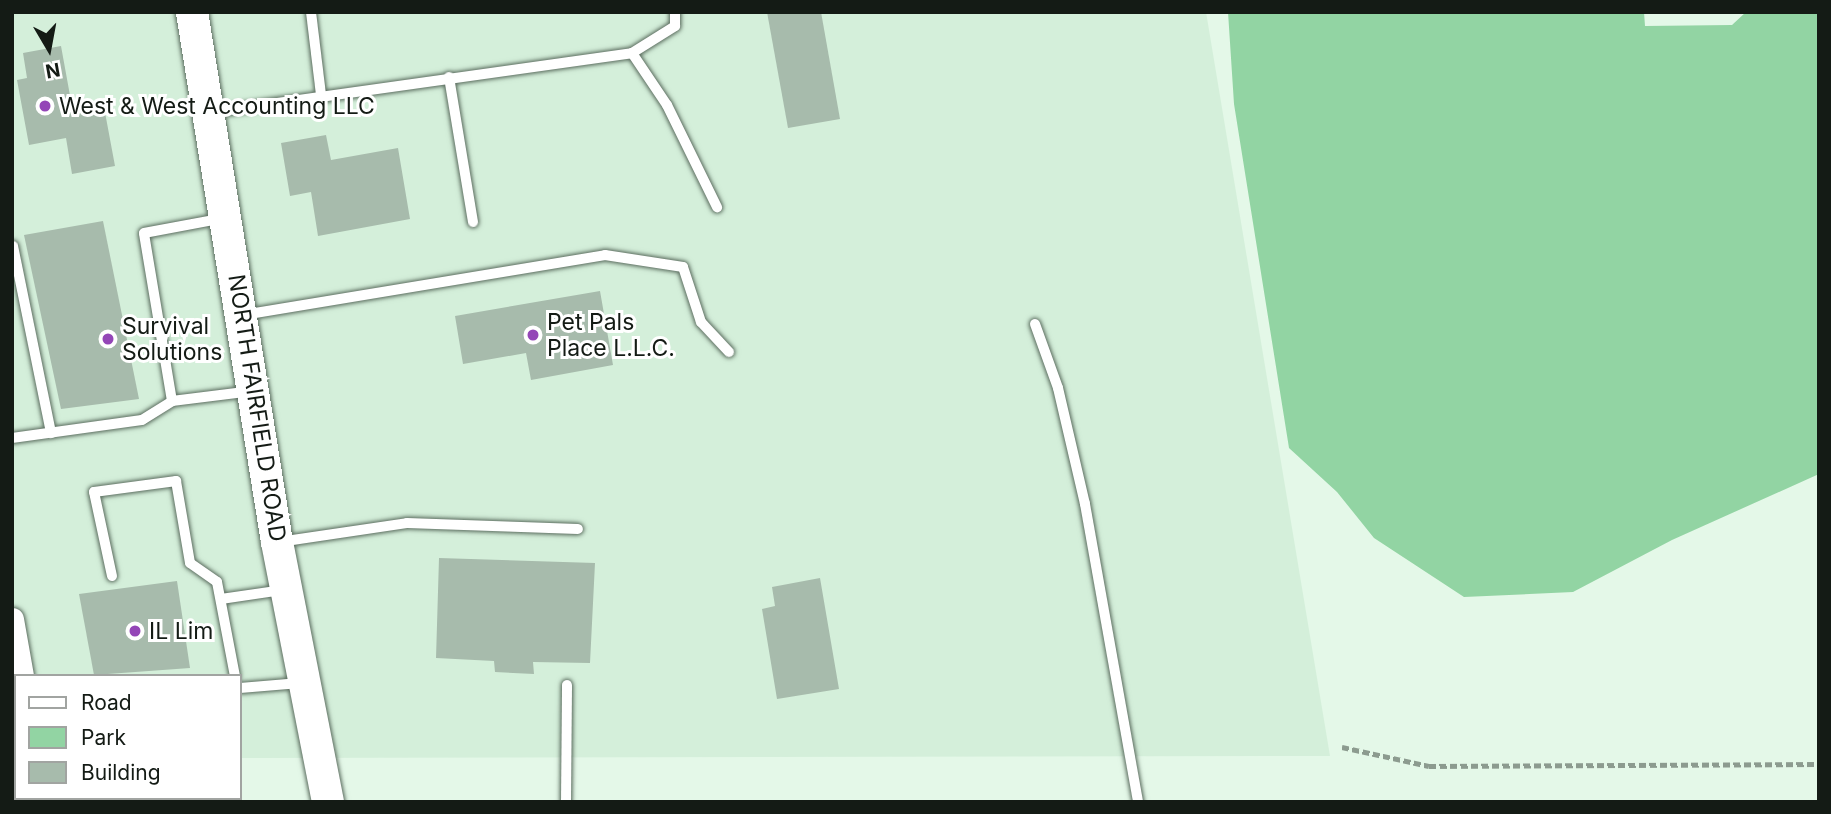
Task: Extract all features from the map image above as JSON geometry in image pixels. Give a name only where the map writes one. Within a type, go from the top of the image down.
[{"type":"main road","name":"NORTH FAIRFIELD ROAD","points":[[192,12],[243,315],[277,542],[328,802]]},
{"type":"street","points":[[12,619],[22,674]]},
{"type":"lane","points":[[311,12],[321,95]]},
{"type":"lane","points":[[210,113],[321,95],[632,53],[675,26],[675,12]]},
{"type":"lane","points":[[632,53],[667,106],[717,206]]},
{"type":"lane","points":[[449,77],[473,222]]},
{"type":"lane","points":[[172,401],[144,233],[227,217]]},
{"type":"lane","points":[[13,246],[51,433]]},
{"type":"lane","points":[[243,315],[605,255],[683,267],[701,322],[729,352]]},
{"type":"lane","points":[[1035,324],[1058,388],[1085,504],[1138,802]]},
{"type":"lane","points":[[12,438],[142,419],[172,401],[254,390]]},
{"type":"lane","points":[[112,576],[94,492],[176,481],[190,564],[217,582],[235,674]]},
{"type":"lane","points":[[277,542],[407,523],[578,529]]},
{"type":"lane","points":[[221,599],[286,590]]},
{"type":"lane","points":[[242,688],[303,682]]},
{"type":"lane","points":[[566,802],[567,685]]},
{"type":"path","points":[[1342,747],[1429,765],[1819,764]]},
{"type":"shaded area","points":[[12,12],[1206,12],[1330,756],[242,758],[242,674],[14,674],[12,757]]},
{"type":"green space","points":[[1228,12],[1644,12],[1645,26],[1732,25],[1746,12],[1819,12],[1819,474],[1672,540],[1573,592],[1464,597],[1374,538],[1337,492],[1289,448],[1234,104]]},
{"type":"building","points":[[767,12],[821,12],[840,119],[788,128]]},
{"type":"building","points":[[61,46],[73,112],[104,107],[115,166],[72,174],[66,138],[29,145],[17,80],[27,78],[23,53]]},
{"type":"building","points":[[326,135],[331,160],[398,148],[410,219],[318,236],[311,192],[290,196],[281,143]]},
{"type":"building","points":[[103,221],[139,399],[61,409],[24,235]]},
{"type":"building","name":"Pet Pals Place L.L.C.","points":[[600,291],[613,365],[531,380],[526,353],[463,364],[455,316]]},
{"type":"building","points":[[439,558],[595,563],[590,663],[533,662],[534,674],[495,672],[494,661],[436,658]]},
{"type":"building","points":[[820,578],[839,689],[777,699],[762,609],[775,606],[772,587]]},
{"type":"building","name":"IL Lim","points":[[177,581],[190,668],[94,674],[79,594]]},
{"type":"place","name":"West & West Accounting LLC","points":[[45,106]]},
{"type":"place","name":"Pet Pals Place L.L.C.","points":[[533,335]]},
{"type":"place","name":"Survival Solutions","points":[[108,339]]},
{"type":"place","name":"IL Lim","points":[[135,631]]}]
